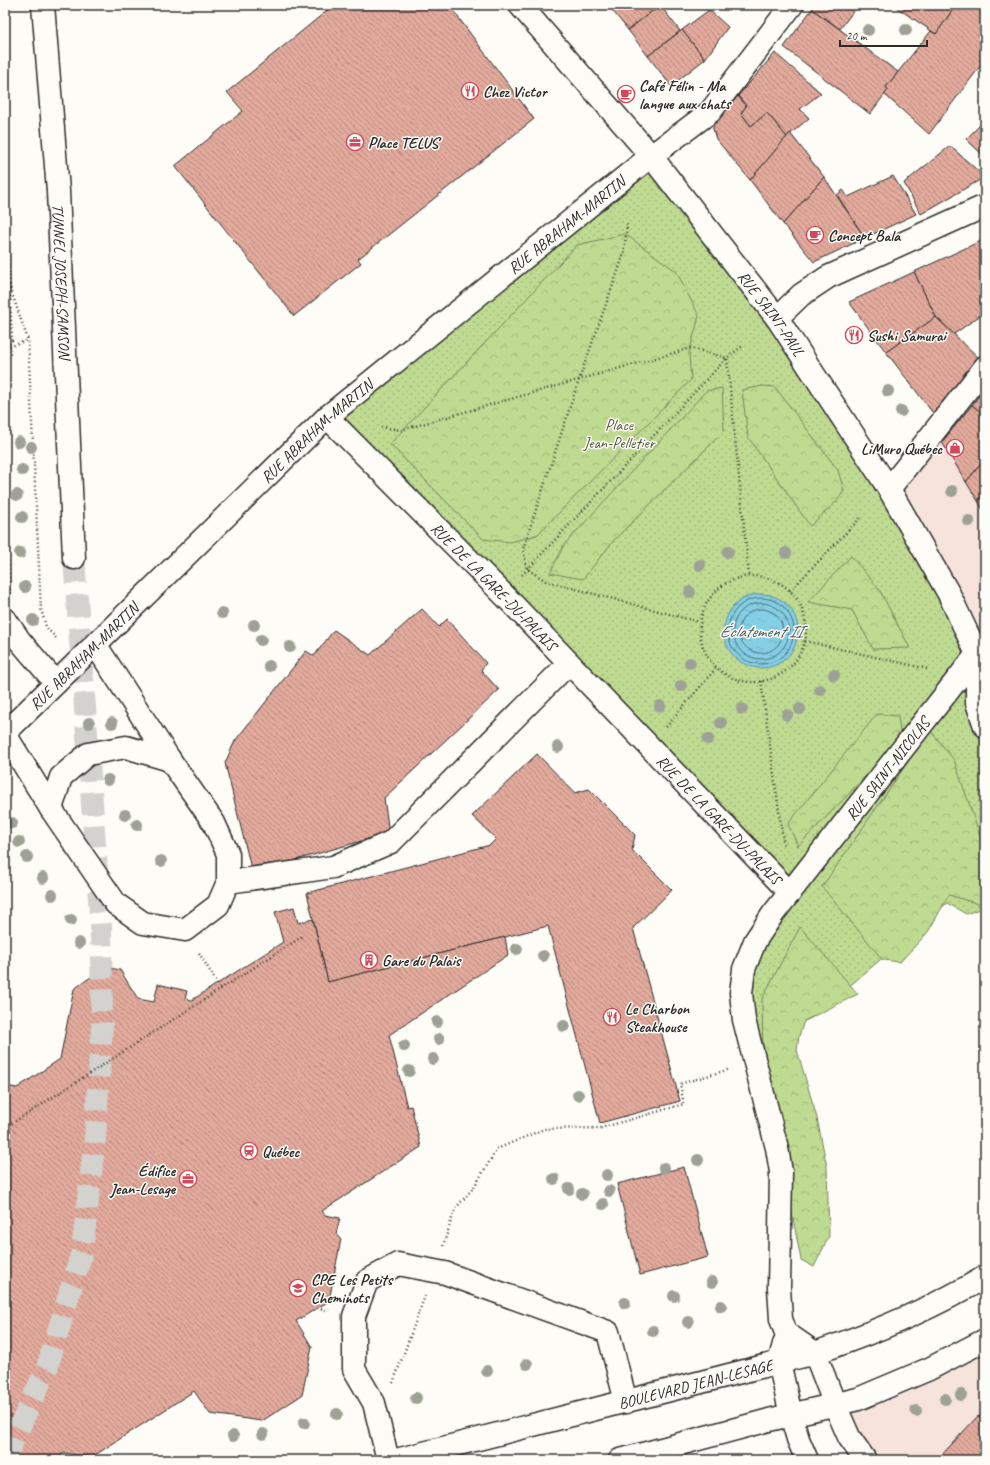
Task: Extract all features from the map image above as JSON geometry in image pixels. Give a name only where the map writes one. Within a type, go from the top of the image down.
[{"type":"street","name":"TUNNEL JOSEPH-SAMSON","points":[[42,5],[58,191],[74,558]]},
{"type":"street","name":"RUE SAINT-PAUL","points":[[520,5],[651,156],[777,318],[889,489],[982,653],[977,703],[985,726]]},
{"type":"street","name":"RUE ABRAHAM-MARTIN","points":[[5,733],[327,417],[651,156],[710,112],[792,5]]},
{"type":"street","points":[[777,318],[801,295],[828,277],[985,206]]},
{"type":"street","points":[[889,489],[985,367]]},
{"type":"street","name":"RUE DE LA GARE-DU-PALAIS","points":[[327,417],[570,663],[790,893],[773,914],[755,941],[744,969],[741,993],[744,1020],[777,1148],[781,1172],[779,1304],[781,1319],[786,1333]]},
{"type":"street","points":[[5,619],[20,641],[56,683]]},
{"type":"street","points":[[5,733],[51,809],[116,904],[143,923],[185,930],[218,905],[228,882],[228,854],[214,823],[170,760],[95,644]]},
{"type":"street","name":"RUE SAINT-NICOLAS","points":[[790,893],[982,653]]},
{"type":"street","points":[[228,882],[333,867],[391,842],[570,663]]},
{"type":"street","points":[[51,809],[61,777],[88,754],[126,747],[170,760]]},
{"type":"street","points":[[388,1460],[374,1403],[354,1369],[354,1316],[367,1281],[398,1264],[446,1274],[608,1332],[626,1402]]},
{"type":"street","name":"BOULEVARD JEAN-LESAGE","points":[[396,1460],[815,1353],[882,1328],[985,1277]]},
{"type":"street","points":[[807,1460],[798,1439],[791,1415],[779,1362],[786,1333],[815,1353],[849,1437],[865,1460]]},
{"type":"street","points":[[620,1460],[858,1399],[929,1369],[985,1340]]},
{"type":"path","points":[[5,58],[12,57]]},
{"type":"path","points":[[5,192],[12,340],[6,349]]},
{"type":"path","points":[[627,224],[624,254],[579,380],[523,549],[527,569],[546,581],[700,622]]},
{"type":"path","points":[[9,285],[28,340],[41,610],[46,627],[56,638]]},
{"type":"path","points":[[6,349],[28,340]]},
{"type":"path","points":[[520,578],[727,358],[744,345]]},
{"type":"path","points":[[381,426],[401,430],[691,348],[727,358]]},
{"type":"path","points":[[727,358],[749,576]]},
{"type":"path","points":[[5,505],[10,595]]},
{"type":"path","points":[[790,591],[862,516]]},
{"type":"path","points":[[744,576],[761,576],[786,586],[790,591],[803,609],[806,623],[805,641],[794,663],[784,673],[772,679],[761,681],[744,681],[730,677],[716,668],[706,654],[700,639],[700,622],[704,605],[714,591],[728,581],[744,576]]},
{"type":"path","points":[[805,641],[928,669]]},
{"type":"path","points":[[662,732],[716,668]]},
{"type":"path","points":[[761,681],[784,850]]},
{"type":"path","points":[[185,930],[221,989]]},
{"type":"path","points":[[5,1128],[303,936]]},
{"type":"path","points":[[374,1403],[390,1390],[435,1271],[455,1209],[474,1188],[497,1149],[544,1130],[602,1128],[684,1104],[680,1084],[734,1067]]},
{"type":"shaded area","points":[[985,367],[985,673],[889,489]]},
{"type":"shaded area","points":[[985,1340],[985,1460],[865,1460],[835,1405]]},
{"type":"green space","name":"Place Jean-Pelletier","points":[[651,156],[777,318],[949,594],[985,726],[985,907],[966,914],[947,903],[813,1017],[750,1047],[741,993],[790,893],[327,417]]},
{"type":"green space","points":[[625,234],[676,271],[699,316],[689,353],[691,380],[537,535],[510,542],[483,539],[390,444],[577,245]]},
{"type":"green space","points":[[763,386],[775,387],[838,470],[844,491],[837,501],[810,526],[748,437],[742,390]]},
{"type":"green space","points":[[722,388],[724,431],[614,540],[583,579],[550,573],[564,545],[706,391]]},
{"type":"green space","points":[[851,556],[879,589],[910,648],[873,649],[852,610],[808,602]]},
{"type":"green space","points":[[877,714],[898,716],[901,740],[798,846],[788,824]]},
{"type":"green space","points":[[930,730],[954,760],[985,850],[985,906],[949,895],[928,932],[900,962],[883,960],[822,887]]},
{"type":"green space","points":[[800,927],[858,994],[804,1021],[799,1036],[797,1050],[817,1118],[827,1167],[829,1236],[814,1267],[801,1260],[792,1213],[787,1142],[763,1061],[762,999]]},
{"type":"water","name":"Éclatement II","points":[[761,594],[782,600],[792,610],[798,631],[792,652],[782,662],[761,668],[740,662],[730,652],[724,631],[730,610],[740,600]]},
{"type":"building","name":"Place TELUS","points":[[334,5],[449,5],[534,119],[358,259],[361,263],[294,316],[175,166],[243,111],[227,92]]},
{"type":"building","points":[[608,5],[660,5],[628,30]]},
{"type":"building","points":[[660,5],[680,31],[648,56],[628,30]]},
{"type":"building","points":[[815,5],[858,5],[840,29],[812,9]]},
{"type":"building","points":[[893,5],[956,5],[936,34]]},
{"type":"building","points":[[956,5],[973,5],[985,14],[985,60],[929,134],[884,94],[888,90],[886,87],[931,31],[936,34]]},
{"type":"building","points":[[812,9],[898,72],[886,87],[888,90],[870,114],[784,47]]},
{"type":"building","points":[[709,10],[728,27],[705,59],[682,30]]},
{"type":"building","points":[[682,30],[705,59],[671,86],[648,56]]},
{"type":"building","points":[[775,53],[821,93],[800,109],[809,118],[787,137],[767,113],[751,126],[741,113],[746,106],[738,96]]},
{"type":"building","points":[[738,96],[746,106],[741,113],[751,126],[767,113],[787,137],[750,180],[716,139],[713,129],[713,125]]},
{"type":"building","points":[[985,120],[985,157],[966,139]]},
{"type":"building","points":[[790,133],[824,177],[783,224],[750,180]]},
{"type":"building","points":[[950,146],[985,177],[921,214],[904,183]]},
{"type":"building","points":[[893,176],[916,214],[865,238],[837,195],[843,190],[848,197]]},
{"type":"building","points":[[824,177],[865,238],[814,262],[783,224]]},
{"type":"building","points":[[985,239],[985,312],[954,334],[936,317],[914,272]]},
{"type":"building","points":[[914,272],[936,317],[886,352],[849,302]]},
{"type":"building","points":[[936,317],[979,358],[933,413],[886,352]]},
{"type":"building","points":[[985,388],[985,416],[972,405]]},
{"type":"building","points":[[972,405],[985,416],[985,459],[966,482],[942,442]]},
{"type":"building","points":[[985,459],[985,492],[978,501],[966,482]]},
{"type":"building","points":[[985,492],[985,513],[978,501]]},
{"type":"building","points":[[422,609],[439,627],[447,619],[486,663],[481,670],[499,690],[384,798],[389,833],[261,870],[251,868],[225,763],[235,741],[306,651],[314,656],[334,630],[370,655]]},
{"type":"building","name":"Gare du Palais","points":[[537,754],[575,793],[589,789],[635,835],[632,850],[672,890],[633,928],[680,1101],[600,1123],[548,926],[328,982],[307,893],[490,845],[496,839],[472,816]]},
{"type":"building","name":"Édifice Jean-Lesage","points":[[294,907],[298,923],[313,919],[328,982],[505,937],[508,955],[389,1035],[407,1107],[411,1106],[421,1147],[322,1211],[325,1215],[340,1218],[336,1233],[341,1239],[329,1301],[296,1321],[312,1347],[302,1395],[262,1421],[210,1414],[194,1391],[92,1457],[64,1453],[53,1460],[5,1460],[5,1086],[17,1088],[60,1059],[74,989],[105,967],[120,970],[138,999],[154,1002],[158,984],[187,991],[185,999],[192,1000],[283,942],[275,912]]},
{"type":"building","points":[[684,1167],[708,1257],[640,1275],[617,1184]]},
{"type":"building","points":[[985,1414],[985,1460],[937,1460],[977,1417]]},
{"type":"tunnel","points":[[5,1458],[47,1368],[82,1252],[95,1138],[102,1026],[101,926],[74,558]]},
{"type":"place","name":"Chez Victor","points":[[470,91]]},
{"type":"place","name":"Café Félin - Ma langue aux chats","points":[[626,94]]},
{"type":"place","name":"Place TELUS","points":[[355,142]]},
{"type":"place","name":"Concept Bala","points":[[815,235]]},
{"type":"place","name":"Sushi Samurai","points":[[854,335]]},
{"type":"place","name":"LiMuro Québec","points":[[955,448]]},
{"type":"place","name":"Gare du Palais","points":[[369,960]]},
{"type":"place","name":"Le Charbon Steakhouse","points":[[612,1017]]},
{"type":"place","name":"Québec","points":[[249,1151]]},
{"type":"place","name":"Édifice Jean-Lesage","points":[[188,1179]]},
{"type":"place","name":"CPE Les Petits Cheminots","points":[[298,1288]]}]
